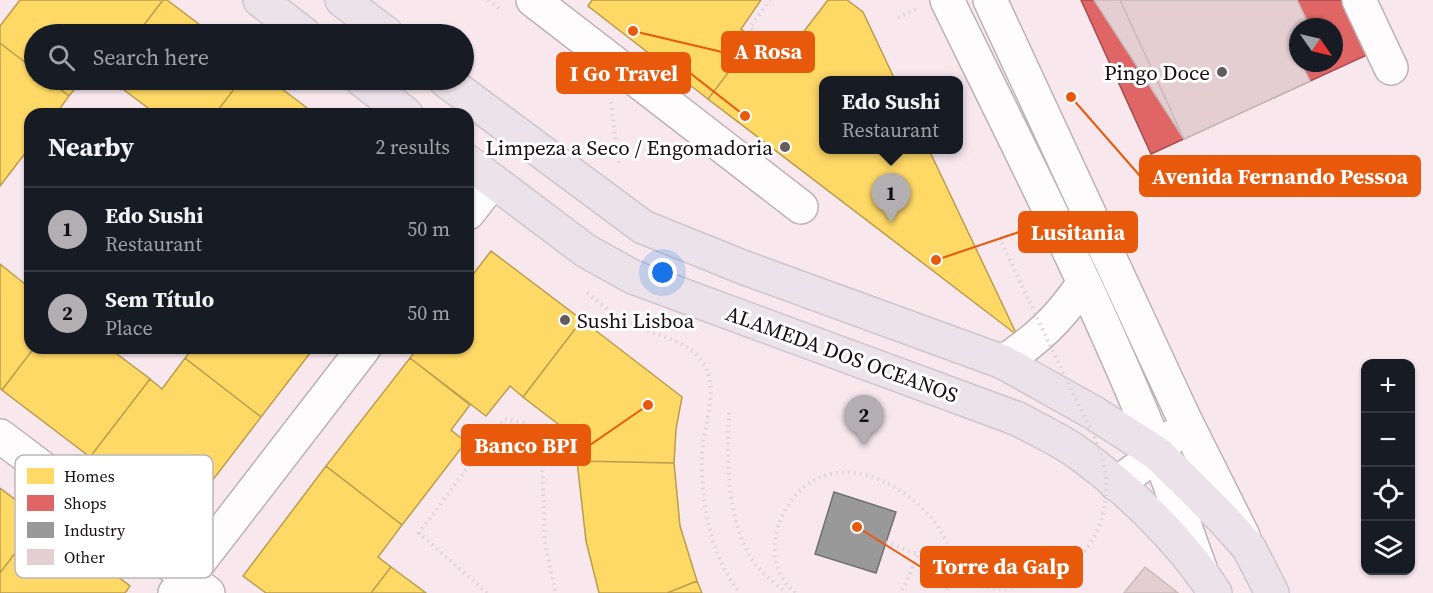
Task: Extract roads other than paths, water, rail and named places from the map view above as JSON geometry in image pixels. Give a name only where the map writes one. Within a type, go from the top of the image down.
[{"type":"main road","points":[[260,0],[291,24]]},
{"type":"main road","points":[[342,0],[374,24]]},
{"type":"main road","points":[[375,90],[398,108]]},
{"type":"main road","points":[[458,90],[643,227],[672,241],[1003,362],[1094,413],[1158,454],[1226,520],[1249,548],[1272,593]]},
{"type":"main road","name":"ALAMEDA DOS OCEANOS","points":[[480,171],[585,251],[633,277],[1018,419],[1073,450],[1116,484],[1207,581]]},
{"type":"street","points":[[533,0],[801,207]]},
{"type":"street","name":"ALAMEDA DOS OCEANOS","points":[[947,0],[1083,284],[1158,454],[1207,581]]},
{"type":"street","points":[[990,0],[1184,418],[1249,548]]},
{"type":"street","points":[[1359,0],[1391,68]]},
{"type":"street","points":[[474,192],[480,171]]},
{"type":"street","points":[[1003,362],[1034,342],[1061,315],[1083,284]]},
{"type":"street","points":[[213,556],[360,354]]},
{"type":"street","points":[[1116,484],[1158,454],[1184,418]]},
{"type":"street","points":[[0,436],[24,455]]},
{"type":"street","points":[[178,578],[190,588]]},
{"type":"place","name":"A Rosa","points":[[633,31]]},
{"type":"place","name":"Pingo Doce","points":[[1222,72]]},
{"type":"place","name":"Avenida Fernando Pessoa","points":[[1071,97]]},
{"type":"place","name":"I Go Travel","points":[[745,116]]},
{"type":"place","name":"Limpeza a Seco / Engomadoria","points":[[785,147]]},
{"type":"place","name":"Edo Sushi","points":[[891,223]]},
{"type":"place","name":"Lusitania","points":[[936,260]]},
{"type":"place","name":"Sushi Lisboa","points":[[565,320]]},
{"type":"place","name":"Banco BPI","points":[[648,405]]},
{"type":"place","name":"Sem Título","points":[[864,445]]},
{"type":"place","name":"Torre da Galp","points":[[857,527]]}]
